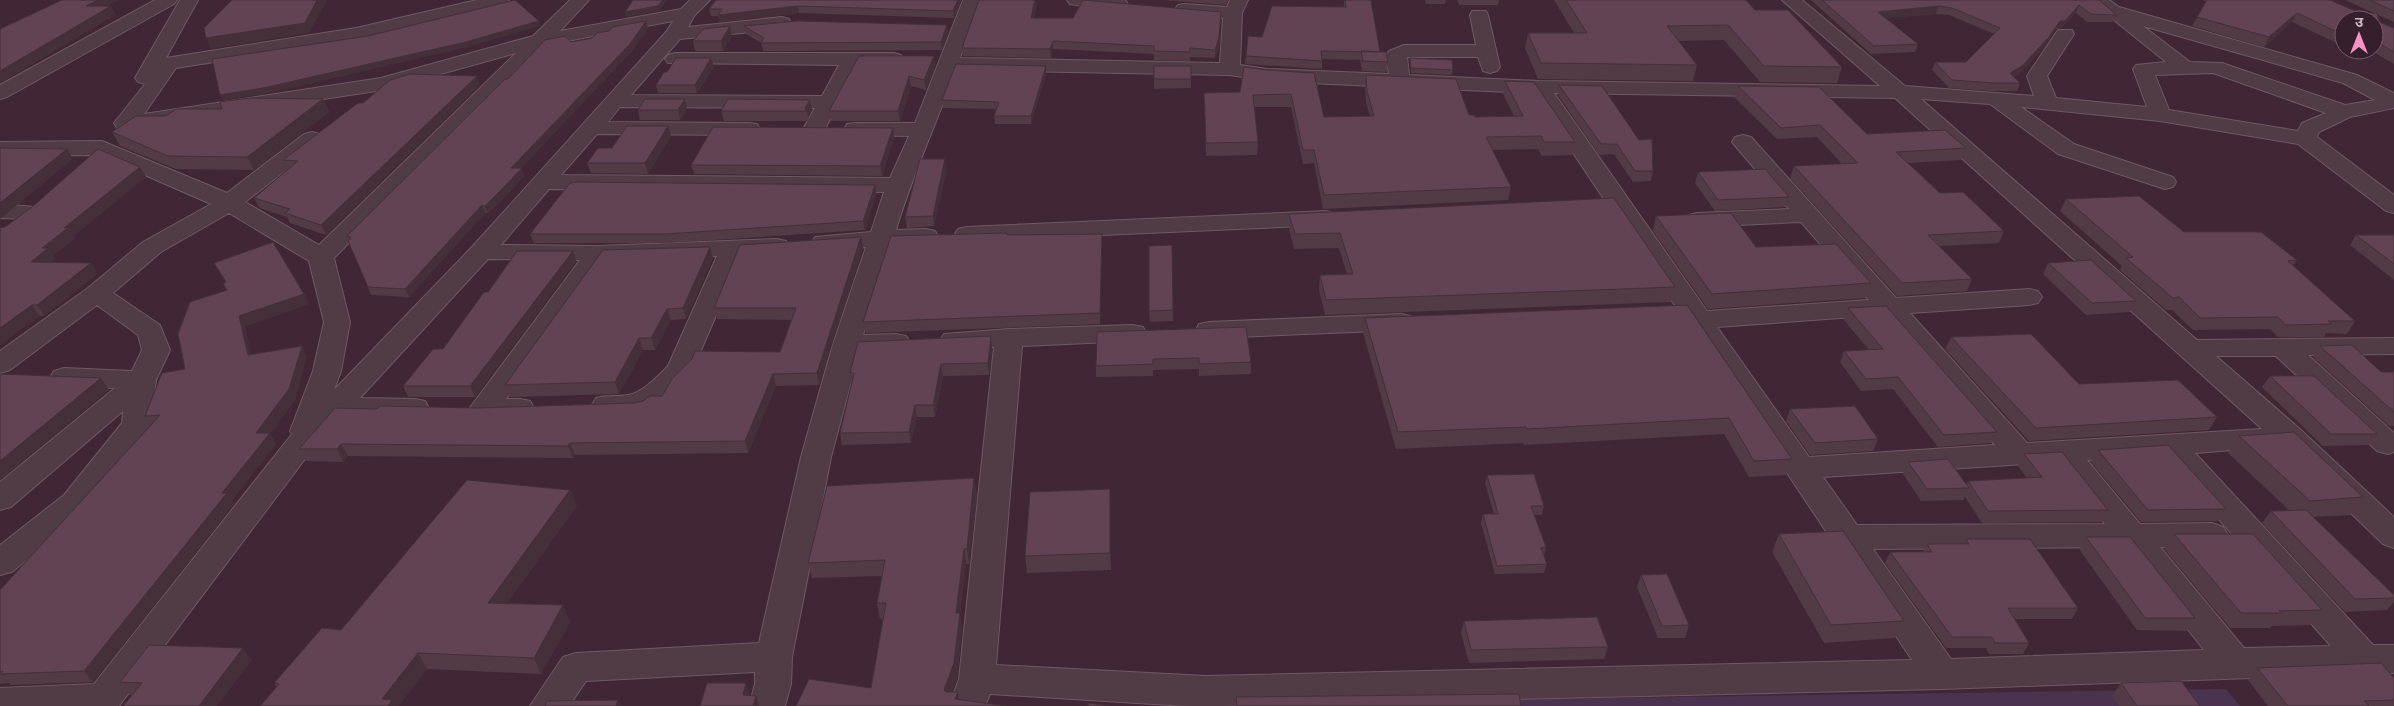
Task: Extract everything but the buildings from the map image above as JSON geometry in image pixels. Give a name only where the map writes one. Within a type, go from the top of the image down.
[{"type":"street","points":[[0,93],[168,0]]},
{"type":"street","points":[[124,122],[127,109],[189,0]]},
{"type":"street","points":[[80,167],[102,148],[137,109],[170,63],[356,34],[500,0]]},
{"type":"street","points":[[321,257],[580,0]]},
{"type":"street","points":[[767,706],[773,684],[774,657],[816,457],[848,344],[898,185],[922,130],[934,60],[951,26],[972,0]]},
{"type":"street","points":[[1076,0],[1135,5]]},
{"type":"street","points":[[1791,0],[1900,92],[2187,348],[2290,437],[2394,536]]},
{"type":"street","points":[[2098,0],[2116,12],[2186,68]]},
{"type":"street","points":[[1164,8],[1236,7],[1230,68]]},
{"type":"street","points":[[2116,12],[2350,79],[2394,101]]},
{"type":"street","points":[[1478,15],[1494,85]]},
{"type":"street","points":[[124,122],[383,84],[540,40],[687,16],[799,21],[743,102]]},
{"type":"street","points":[[0,703],[101,702],[300,444],[481,252],[687,16]]},
{"type":"street","points":[[2048,104],[2037,76],[2065,34]]},
{"type":"street","points":[[1400,81],[1396,55],[1404,51],[1486,50]]},
{"type":"street","points":[[650,59],[934,60],[1230,68],[1268,75],[1539,88],[1900,92],[1996,98],[2160,115],[2305,140],[2394,206]]},
{"type":"street","points":[[852,60],[829,102],[804,129],[922,130]]},
{"type":"street","points":[[2160,115],[2143,69],[2216,67],[2344,112]]},
{"type":"street","points":[[0,364],[97,293],[152,247],[229,203],[383,84]]},
{"type":"street","points":[[1539,88],[1941,674]]},
{"type":"street","points":[[1996,98],[2066,149],[2164,182]]},
{"type":"street","points":[[614,101],[829,102]]},
{"type":"street","points":[[2305,140],[2310,128],[2344,112],[2394,101]]},
{"type":"street","points":[[591,128],[766,128]]},
{"type":"street","points":[[1743,142],[2019,453]]},
{"type":"street","points":[[0,149],[102,148],[229,203],[321,257],[337,322],[328,371],[300,444]]},
{"type":"street","points":[[542,182],[898,185]]},
{"type":"street","points":[[0,211],[35,206],[0,233]]},
{"type":"street","points":[[1592,206],[1667,221],[1808,215]]},
{"type":"street","points":[[481,252],[598,253],[732,249],[882,238],[1345,217]]},
{"type":"street","points":[[579,406],[636,404],[667,384],[680,370],[732,249]]},
{"type":"street","points":[[484,409],[598,253]]},
{"type":"street","points":[[0,563],[75,503],[136,425],[142,380],[156,350],[150,330],[97,293]]},
{"type":"street","points":[[1662,312],[1695,315],[1891,307],[2029,297]]},
{"type":"street","points":[[1187,330],[1424,321]]},
{"type":"street","points":[[848,344],[1157,332]]},
{"type":"street","points":[[1009,338],[972,693],[1205,699],[2379,659]]},
{"type":"street","points":[[2282,346],[2388,444]]},
{"type":"street","points":[[2187,348],[2394,346]]},
{"type":"street","points":[[0,374],[142,380]]},
{"type":"street","points":[[0,499],[142,380]]},
{"type":"street","points":[[335,407],[484,409],[541,407]]},
{"type":"street","points":[[1800,468],[2019,453],[2065,453],[2169,444],[2290,437]]},
{"type":"street","points":[[2169,444],[2251,535],[2379,659]]},
{"type":"street","points":[[2065,453],[2234,663]]},
{"type":"street","points":[[1848,537],[2131,534],[2251,535]]},
{"type":"street","points":[[548,706],[576,667],[774,657]]},
{"type":"shaded area","points":[[2226,689],[2240,706],[1264,706],[1264,703]]}]
